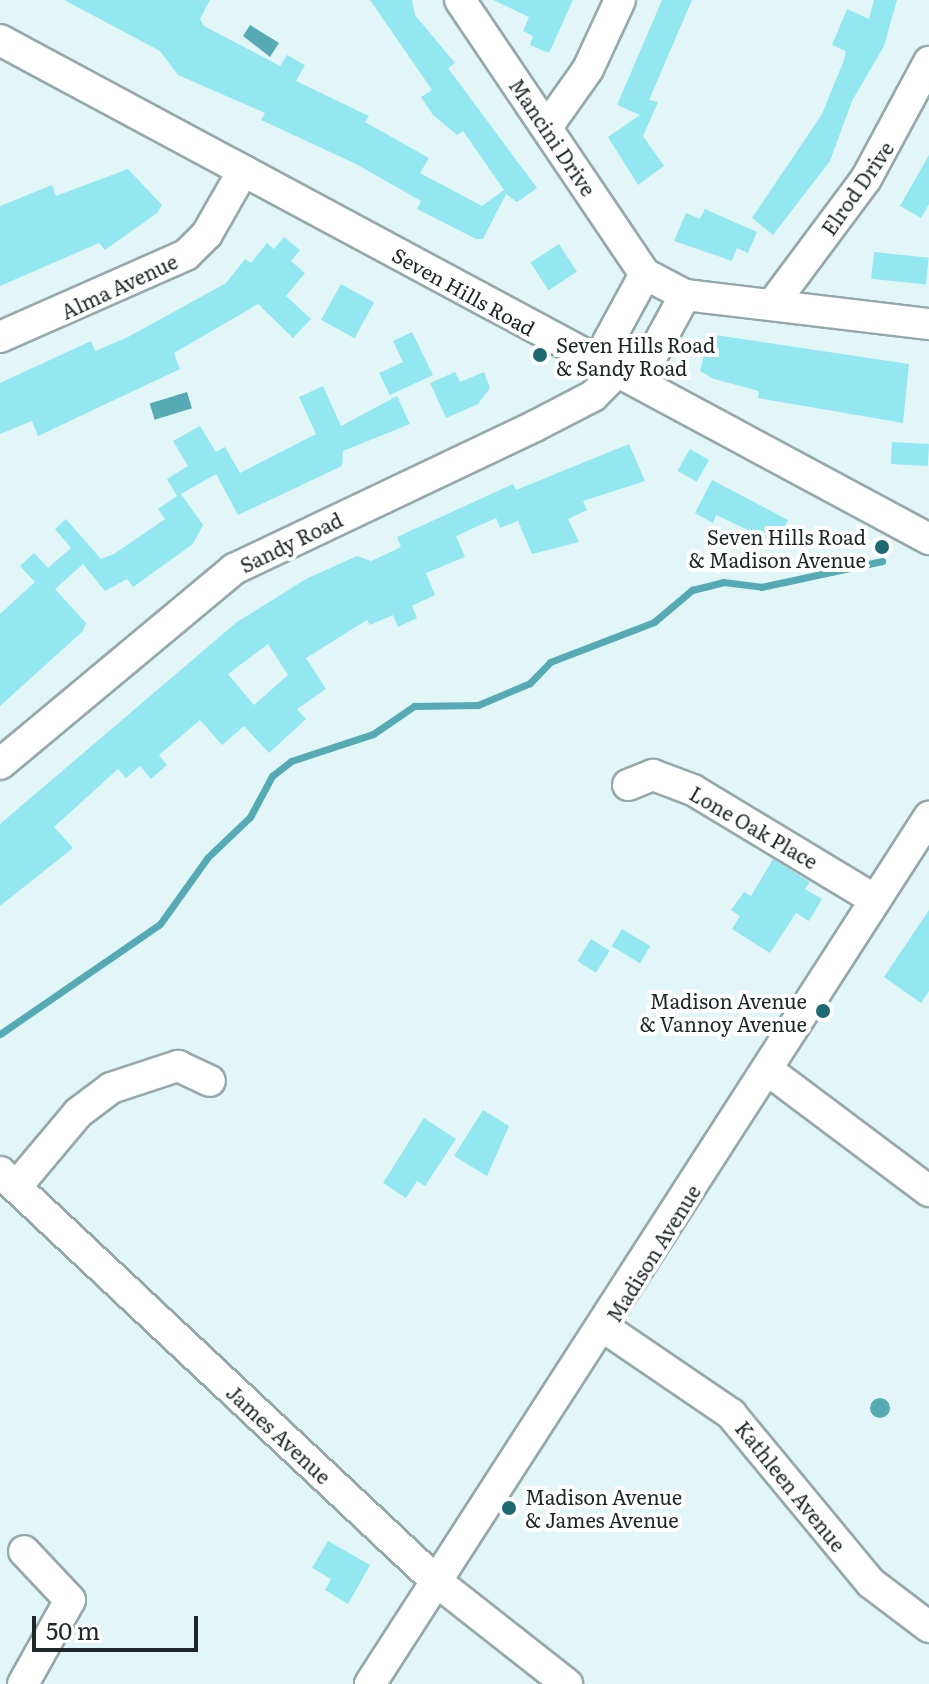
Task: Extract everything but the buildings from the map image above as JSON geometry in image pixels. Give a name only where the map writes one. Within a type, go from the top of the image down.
[{"type":"street","name":"Mancini Drive","points":[[460,0],[645,274]]},
{"type":"street","points":[[547,127],[588,69],[620,0]]},
{"type":"street","name":"Seven Hills Road","points":[[0,40],[929,539]]},
{"type":"street","name":"Elrod Drive","points":[[772,305],[866,179],[929,62]]},
{"type":"street","name":"Alma Avenue","points":[[0,337],[186,255],[243,171]]},
{"type":"street","points":[[616,373],[608,342],[645,274],[685,295],[929,324]]},
{"type":"street","name":"Sandy Road","points":[[0,764],[209,585],[593,396],[616,373],[647,365],[685,295]]},
{"type":"street","name":"Lone Oak Place","points":[[628,785],[653,775],[693,790],[875,900]]},
{"type":"street","name":"Madison Avenue","points":[[370,1684],[605,1328],[875,900],[919,856],[929,817]]},
{"type":"street","points":[[8,1180],[78,1113],[111,1088],[178,1066],[210,1081]]},
{"type":"street","points":[[769,1071],[929,1191]]},
{"type":"street","name":"James Avenue","points":[[8,1180],[436,1581],[567,1684]]},
{"type":"street","name":"Kathleen Avenue","points":[[605,1328],[731,1414],[871,1583],[929,1627]]},
{"type":"street","points":[[23,1684],[70,1600],[24,1551]]},
{"type":"water","points":[[250,25],[279,43],[270,57],[243,36]]},
{"type":"water","points":[[187,392],[192,408],[155,420],[150,403]]},
{"type":"water","points":[[880,1398],[887,1401],[890,1408],[887,1415],[880,1418],[873,1415],[870,1408],[873,1401]]},
{"type":"waterway","points":[[0,1034],[160,924],[208,857],[250,817],[272,776],[291,761],[373,734],[414,706],[478,705],[530,683],[550,662],[654,622],[692,590],[723,582],[761,587],[882,561]]},
{"type":"place","name":"Seven Hills Road & Sandy Road","points":[[540,355]]},
{"type":"place","name":"Seven Hills Road & Madison Avenue","points":[[882,547]]},
{"type":"place","name":"Madison Avenue & Vannoy Avenue","points":[[823,1011]]},
{"type":"place","name":"Madison Avenue & James Avenue","points":[[509,1508]]}]
